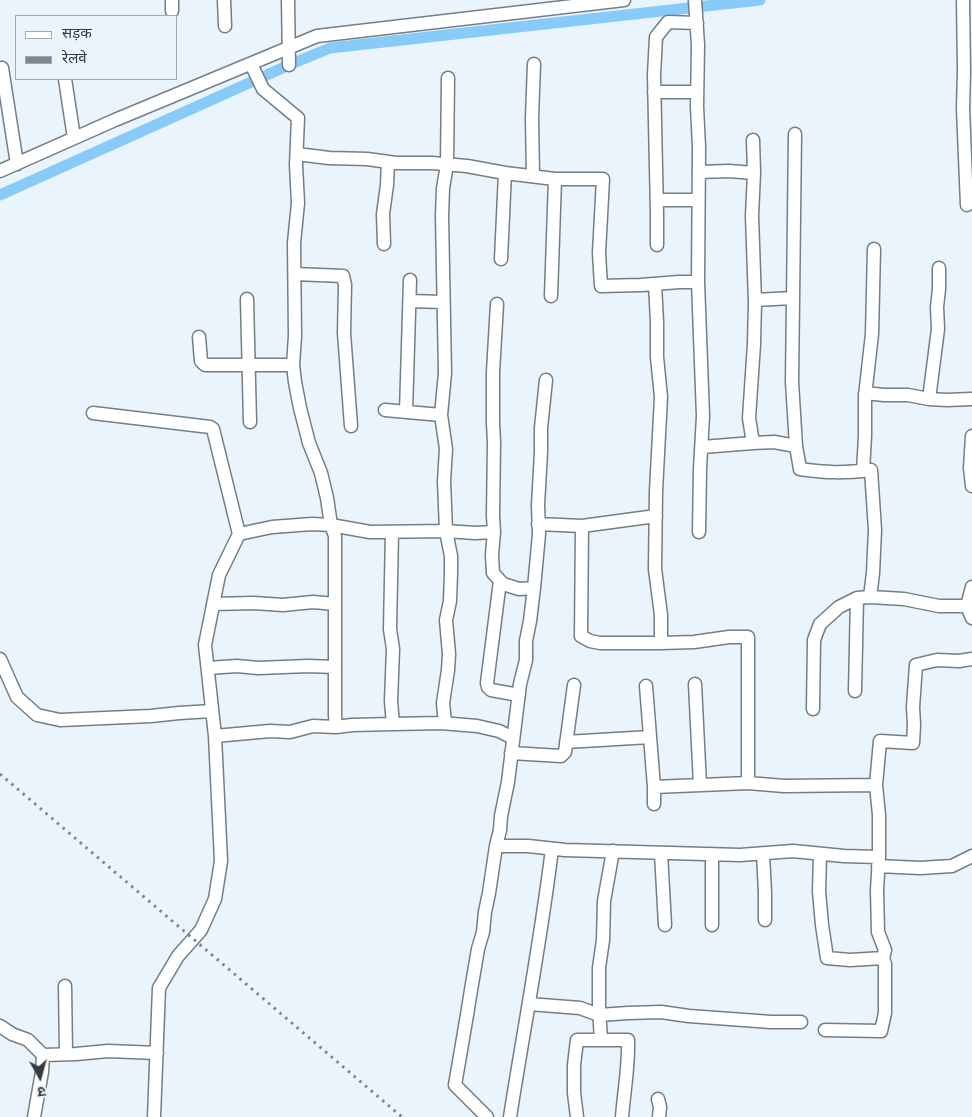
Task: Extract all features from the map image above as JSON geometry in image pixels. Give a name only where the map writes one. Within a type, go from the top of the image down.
[{"type":"street","points":[[224,0],[225,26]]},
{"type":"street","points":[[288,0],[289,65]]},
{"type":"street","points":[[0,171],[115,120],[317,36],[624,0]]},
{"type":"street","points":[[695,0],[698,45],[698,282],[704,416],[699,532]]},
{"type":"street","points":[[963,0],[968,85],[963,109],[967,205]]},
{"type":"street","points":[[657,245],[654,92],[656,37],[668,22],[697,20]]},
{"type":"street","points":[[533,176],[532,118],[534,64]]},
{"type":"street","points":[[251,65],[262,89],[298,118],[296,165],[298,203],[294,243],[293,365],[300,408],[309,443],[321,473],[331,525],[335,536],[336,727]]},
{"type":"street","points":[[2,68],[17,164]]},
{"type":"street","points":[[445,723],[444,703],[449,654],[446,620],[450,601],[451,556],[446,531],[444,481],[446,448],[441,415],[444,373],[443,188],[447,165],[448,78]]},
{"type":"street","points":[[65,80],[74,138]]},
{"type":"street","points":[[654,92],[697,92]]},
{"type":"street","points":[[794,134],[792,382],[796,446],[800,469],[845,473],[870,470],[875,530],[870,597]]},
{"type":"street","points":[[753,442],[749,418],[755,300],[752,216],[754,140]]},
{"type":"street","points":[[297,154],[329,158],[467,166],[505,173],[555,178],[603,179],[599,253],[601,286],[698,282]]},
{"type":"street","points":[[384,244],[383,214],[388,162]]},
{"type":"street","points":[[699,172],[754,172]]},
{"type":"street","points":[[501,259],[505,173]]},
{"type":"street","points":[[551,296],[555,178]]},
{"type":"street","points":[[657,200],[698,200]]},
{"type":"street","points":[[863,471],[865,393],[872,334],[874,249]]},
{"type":"street","points":[[929,399],[938,329],[939,268]]},
{"type":"street","points":[[295,274],[343,276],[345,285],[344,333],[351,426]]},
{"type":"street","points":[[406,412],[410,280]]},
{"type":"street","points":[[655,284],[657,357],[661,397],[655,569],[661,615],[661,643]]},
{"type":"street","points":[[755,300],[793,298]]},
{"type":"street","points":[[247,299],[250,422]]},
{"type":"street","points":[[410,301],[443,302]]},
{"type":"street","points":[[497,304],[493,372],[493,573],[503,584],[520,589],[534,588]]},
{"type":"street","points":[[199,337],[201,361],[204,365],[293,365]]},
{"type":"street","points":[[487,1117],[454,1085],[478,949],[483,932],[500,830],[520,684],[526,660],[526,641],[537,558],[541,428],[546,380]]},
{"type":"street","points":[[865,393],[908,395],[929,399],[972,399]]},
{"type":"street","points":[[385,410],[441,415]]},
{"type":"street","points":[[93,414],[210,427],[213,429],[239,534],[219,575],[205,645],[215,736],[221,861],[215,899],[201,930],[178,956],[159,988],[154,1117]]},
{"type":"street","points":[[972,436],[970,468],[972,486]]},
{"type":"street","points":[[702,447],[753,442],[774,442],[796,446]]},
{"type":"street","points":[[538,524],[582,526],[656,516]]},
{"type":"street","points":[[239,534],[272,526],[312,524],[331,525],[370,532],[494,532]]},
{"type":"street","points":[[582,526],[581,636],[590,641],[600,643],[694,642],[729,637],[748,637],[748,783]]},
{"type":"street","points":[[392,532],[390,629],[394,649],[393,724]]},
{"type":"street","points":[[500,581],[488,687],[491,690],[519,695]]},
{"type":"street","points":[[812,709],[814,640],[820,624],[839,607],[857,598],[870,597],[904,599],[969,612],[972,588]]},
{"type":"street","points":[[855,691],[857,598]]},
{"type":"street","points":[[213,604],[254,603],[283,605],[313,602],[335,604]]},
{"type":"street","points":[[0,659],[17,696],[37,715],[60,720],[212,711]]},
{"type":"street","points":[[826,1030],[881,1030],[885,1013],[885,964],[883,958],[885,950],[878,932],[877,890],[879,815],[876,785],[880,741],[913,743],[916,665],[937,660],[972,660]]},
{"type":"street","points":[[208,668],[237,666],[258,668],[335,667]]},
{"type":"street","points":[[695,684],[700,785]]},
{"type":"street","points":[[511,753],[561,756],[565,752],[574,685]]},
{"type":"street","points":[[646,686],[654,804]]},
{"type":"street","points":[[215,736],[270,731],[290,732],[313,726],[336,727],[445,723],[492,729],[513,738]]},
{"type":"street","points":[[566,742],[650,737]]},
{"type":"street","points":[[654,787],[748,783],[784,786],[876,785]]},
{"type":"street","points":[[496,846],[740,855],[793,851],[920,868],[952,866],[972,856]]},
{"type":"street","points":[[510,1117],[546,902],[552,849]]},
{"type":"street","points":[[601,1040],[599,968],[604,901],[613,851]]},
{"type":"street","points":[[661,853],[665,925]]},
{"type":"street","points":[[712,854],[712,925]]},
{"type":"street","points":[[763,854],[765,920]]},
{"type":"street","points":[[820,854],[819,891],[826,958],[850,960],[883,958]]},
{"type":"street","points":[[65,986],[66,1054]]},
{"type":"street","points":[[529,1004],[580,1008],[599,1015],[628,1012],[661,1012],[771,1022],[801,1022]]},
{"type":"street","points":[[0,1026],[12,1034],[28,1040],[43,1054],[108,1051],[157,1053]]},
{"type":"street","points":[[577,1117],[574,1093],[574,1065],[577,1040],[628,1040],[629,1057],[622,1117]]},
{"type":"street","points":[[34,1117],[42,1072],[43,1054]]},
{"type":"street","points":[[658,1099],[660,1107],[659,1117]]},
{"type":"waterway","points":[[0,195],[330,48],[760,0]]},
{"type":"railway","points":[[0,774],[402,1117]]}]
